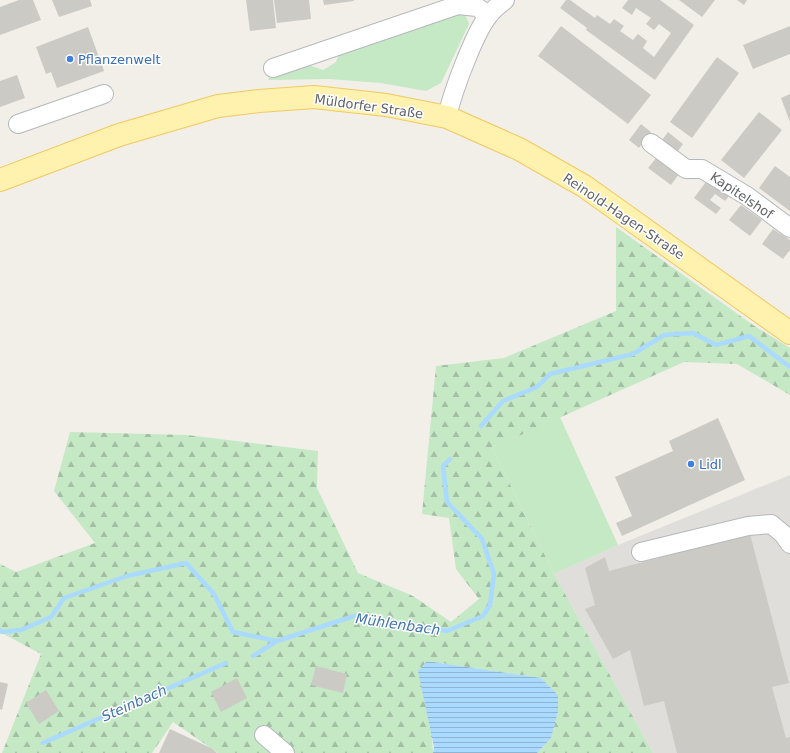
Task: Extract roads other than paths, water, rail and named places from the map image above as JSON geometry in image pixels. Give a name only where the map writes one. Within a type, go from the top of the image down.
[{"type":"main road","name":"Müldorfer Straße","points":[[0,180],[119,135],[218,106],[314,97],[386,105],[447,117]]},
{"type":"main road","name":"Reinold-Hagen-Straße","points":[[447,117],[520,149],[584,186],[790,333]]},
{"type":"street","points":[[447,117],[450,102],[473,45],[488,15],[505,0]]},
{"type":"street","points":[[273,68],[458,5],[476,7],[488,15]]},
{"type":"street","points":[[18,124],[104,94]]},
{"type":"street","name":"Kapitelshof","points":[[651,143],[686,169],[702,169],[747,196],[790,228]]},
{"type":"street","points":[[641,552],[748,526],[771,524],[784,534],[790,544]]},
{"type":"street","points":[[264,735],[285,753]]},
{"type":"water","points":[[427,661],[541,678],[558,695],[558,712],[551,738],[537,753],[433,753],[434,747],[418,671]]},
{"type":"waterway","name":"Mühlenbach","points":[[481,426],[503,401],[537,387],[550,374],[633,354],[664,335],[693,333],[716,345],[749,336],[790,367]]},
{"type":"waterway","name":"Mühlenbach","points":[[0,630],[2,632],[21,630],[51,617],[64,598],[127,576],[186,563],[214,594],[233,632],[277,641],[354,616],[447,631],[483,616],[490,605],[494,574],[482,539],[447,502],[443,466],[450,459]]},
{"type":"waterway","name":"Steinbach","points":[[253,656],[277,641]]},
{"type":"waterway","name":"Steinbach","points":[[43,743],[226,663]]},
{"type":"place","name":"Pflanzenwelt","points":[[70,59]]},
{"type":"place","name":"Lidl","points":[[691,464]]}]
